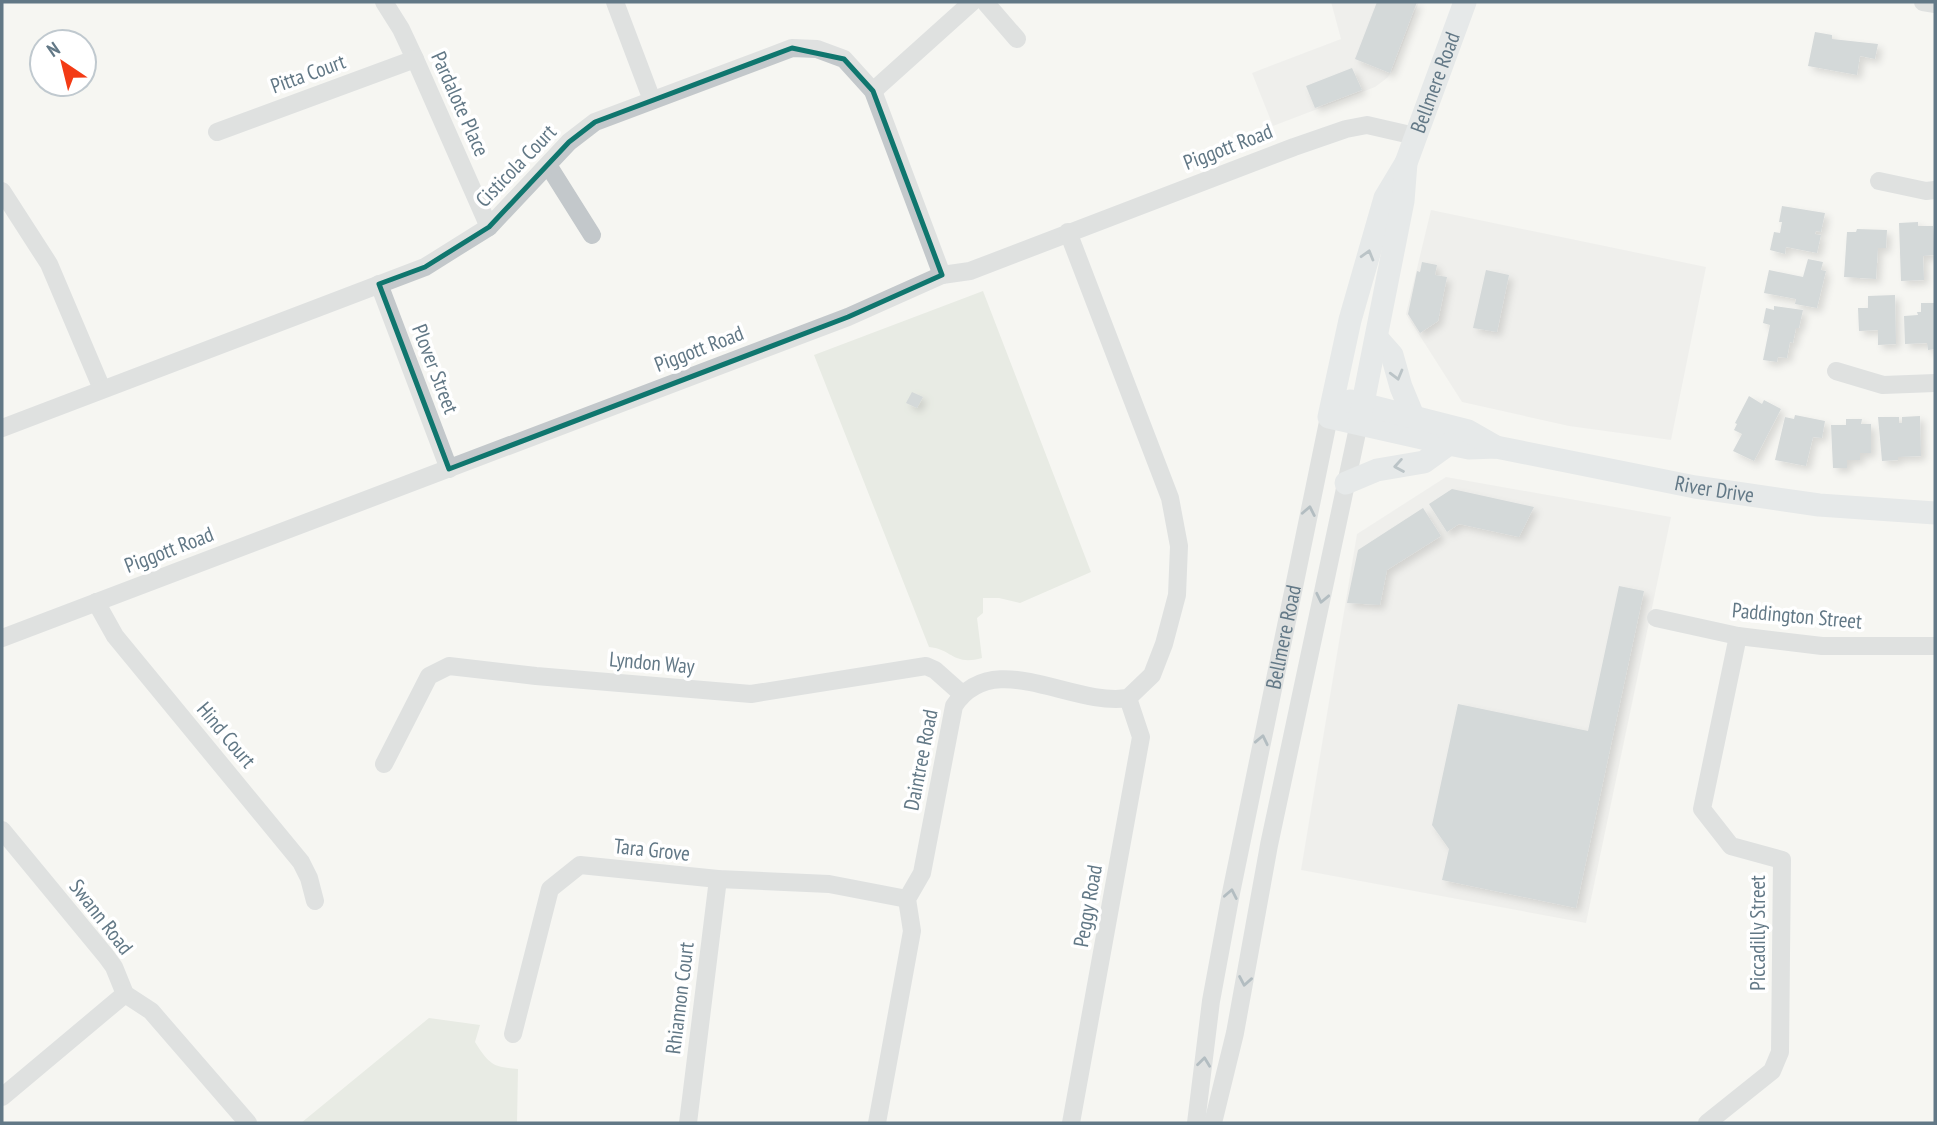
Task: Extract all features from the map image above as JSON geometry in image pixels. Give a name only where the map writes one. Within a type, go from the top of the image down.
[{"type":"main road","name":"Bellmere Road","points":[[1331,407],[1350,320],[1385,198],[1406,163],[1465,2]]},
{"type":"main road","name":"Bellmere Road","points":[[1361,414],[1403,201],[1406,163]]},
{"type":"main road","points":[[1377,338],[1392,355],[1413,416]]},
{"type":"main road","name":"River Drive","points":[[1331,407],[1361,414],[1449,444],[1469,448],[1496,447],[1695,488],[1819,505],[1935,513]]},
{"type":"main road","name":"River Drive","points":[[1361,414],[1413,416],[1468,431],[1496,447]]},
{"type":"main road","points":[[1346,484],[1377,470],[1424,462],[1449,444]]},
{"type":"street","name":"Pardalote Place","points":[[384,2],[415,59],[489,228]]},
{"type":"street","points":[[615,2],[652,100]]},
{"type":"street","points":[[873,91],[972,2]]},
{"type":"street","points":[[985,2],[1017,39]]},
{"type":"street","points":[[1923,2],[1935,4]]},
{"type":"street","name":"Cisticola Court","points":[[2,428],[425,267],[489,228],[569,142],[595,122],[792,48],[817,49],[844,59],[873,91],[942,275]]},
{"type":"street","name":"Pitta Court","points":[[217,132],[415,59]]},
{"type":"street","name":"Piggott Road","points":[[2,638],[848,317],[942,275],[970,271],[1346,129],[1367,125],[1415,135]]},
{"type":"street","points":[[548,165],[592,235]]},
{"type":"street","points":[[1879,181],[1926,191],[1935,190]]},
{"type":"street","points":[[2,191],[49,264],[102,389]]},
{"type":"street","points":[[1068,232],[1170,498],[1179,546],[1177,595],[1164,644],[1152,675],[1128,698]]},
{"type":"street","name":"Plover Street","points":[[379,285],[449,469]]},
{"type":"street","points":[[1836,370],[1883,385],[1935,383]]},
{"type":"street","name":"Bellmere Road","points":[[1196,1123],[1211,1001],[1228,907],[1331,407]]},
{"type":"street","name":"Bellmere Road","points":[[1213,1123],[1236,1033],[1269,845],[1361,414]]},
{"type":"street","name":"Hind Court","points":[[96,602],[115,636],[301,862],[309,878],[315,901]]},
{"type":"street","name":"Paddington Street","points":[[1656,618],[1738,636],[1822,646],[1935,646]]},
{"type":"street","name":"Piccadilly Street","points":[[1707,1123],[1772,1071],[1780,1052],[1782,860],[1731,846],[1702,809],[1738,636]]},
{"type":"street","name":"Lyndon Way","points":[[384,764],[429,676],[449,666],[751,694],[926,666],[935,670],[962,694]]},
{"type":"street","name":"Daintree Road","points":[[907,899],[922,873],[954,706],[962,694],[985,680],[1011,678],[1101,700],[1128,698]]},
{"type":"street","name":"Peggy Road","points":[[1071,1123],[1141,737],[1128,698]]},
{"type":"street","name":"Swann Road","points":[[2,830],[106,956],[114,967],[125,994]]},
{"type":"street","name":"Tara Grove","points":[[513,1034],[550,889],[580,865],[718,879],[829,884],[907,899]]},
{"type":"street","name":"Rhiannon Court","points":[[688,1123],[718,879]]},
{"type":"street","points":[[877,1123],[912,931],[907,899]]},
{"type":"street","points":[[2,1097],[125,994],[160,1020],[248,1123]]},
{"type":"highlighted area","points":[[792,48],[844,59],[873,91],[942,275],[848,317],[449,469],[379,284],[425,267],[489,227],[569,142],[595,122]]},
{"type":"shaded area","points":[[1331,2],[1419,2],[1393,70],[1387,78],[1375,87],[1273,126],[1252,73],[1341,39]]},
{"type":"shaded area","points":[[1431,210],[1706,267],[1671,440],[1569,426],[1462,402],[1406,314]]},
{"type":"shaded area","points":[[983,291],[1091,572],[1020,603],[999,598],[983,598],[983,613],[977,618],[982,658],[965,660],[929,647],[814,355]]},
{"type":"shaded area","points":[[1446,477],[1671,517],[1586,923],[1301,870],[1357,534]]},
{"type":"shaded area","points":[[429,1018],[480,1025],[475,1042],[484,1055],[492,1063],[518,1069],[517,1123],[301,1123]]},
{"type":"building","points":[[1377,2],[1417,2],[1390,73],[1355,59]]},
{"type":"building","points":[[1815,32],[1832,35],[1832,39],[1878,44],[1875,59],[1860,56],[1857,75],[1808,66]]},
{"type":"building","points":[[1352,68],[1362,90],[1315,108],[1306,86]]},
{"type":"building","points":[[1782,206],[1825,213],[1821,232],[1816,231],[1815,234],[1821,235],[1817,253],[1786,247],[1785,254],[1770,250],[1774,232],[1780,233]]},
{"type":"building","points":[[1918,222],[1918,226],[1933,226],[1934,255],[1923,256],[1924,280],[1901,281],[1899,223]]},
{"type":"building","points":[[1857,229],[1887,230],[1886,248],[1878,248],[1876,279],[1844,277],[1847,232],[1856,232]]},
{"type":"building","points":[[1808,259],[1823,262],[1821,270],[1826,271],[1817,308],[1795,304],[1796,299],[1764,293],[1769,270],[1803,277]]},
{"type":"building","points":[[1422,262],[1437,265],[1435,275],[1447,277],[1438,321],[1420,333],[1408,314],[1417,271],[1420,272]]},
{"type":"building","points":[[1486,270],[1509,275],[1497,332],[1473,328]]},
{"type":"building","points":[[1895,295],[1896,344],[1878,345],[1878,330],[1859,331],[1858,308],[1868,308],[1868,296]]},
{"type":"building","points":[[1921,303],[1935,303],[1935,349],[1928,350],[1927,343],[1905,344],[1904,316],[1918,315],[1917,312],[1921,312]]},
{"type":"building","points":[[1774,306],[1803,310],[1793,343],[1790,342],[1787,358],[1778,357],[1777,362],[1763,360],[1770,325],[1763,323],[1766,308],[1774,310]]},
{"type":"building","points":[[912,392],[923,397],[917,408],[906,403]]},
{"type":"building","points":[[1749,396],[1762,404],[1764,400],[1781,409],[1754,461],[1733,451],[1742,434],[1734,430],[1737,424],[1735,423]]},
{"type":"building","points":[[1795,415],[1825,421],[1822,438],[1813,437],[1806,466],[1775,460],[1785,417],[1794,419]]},
{"type":"building","points":[[1920,416],[1921,456],[1882,461],[1878,417],[1899,417],[1899,423],[1902,423],[1902,417]]},
{"type":"building","points":[[1846,419],[1862,419],[1861,424],[1871,424],[1871,453],[1860,453],[1860,460],[1847,460],[1847,468],[1833,468],[1831,425],[1846,425]]},
{"type":"building","points":[[1452,489],[1534,507],[1519,537],[1459,524],[1447,532],[1429,504]]},
{"type":"building","points":[[1423,508],[1441,536],[1387,570],[1380,605],[1347,603],[1358,550]]},
{"type":"building","points":[[1619,586],[1644,591],[1576,908],[1442,880],[1449,849],[1432,825],[1458,704],[1588,731]]}]
